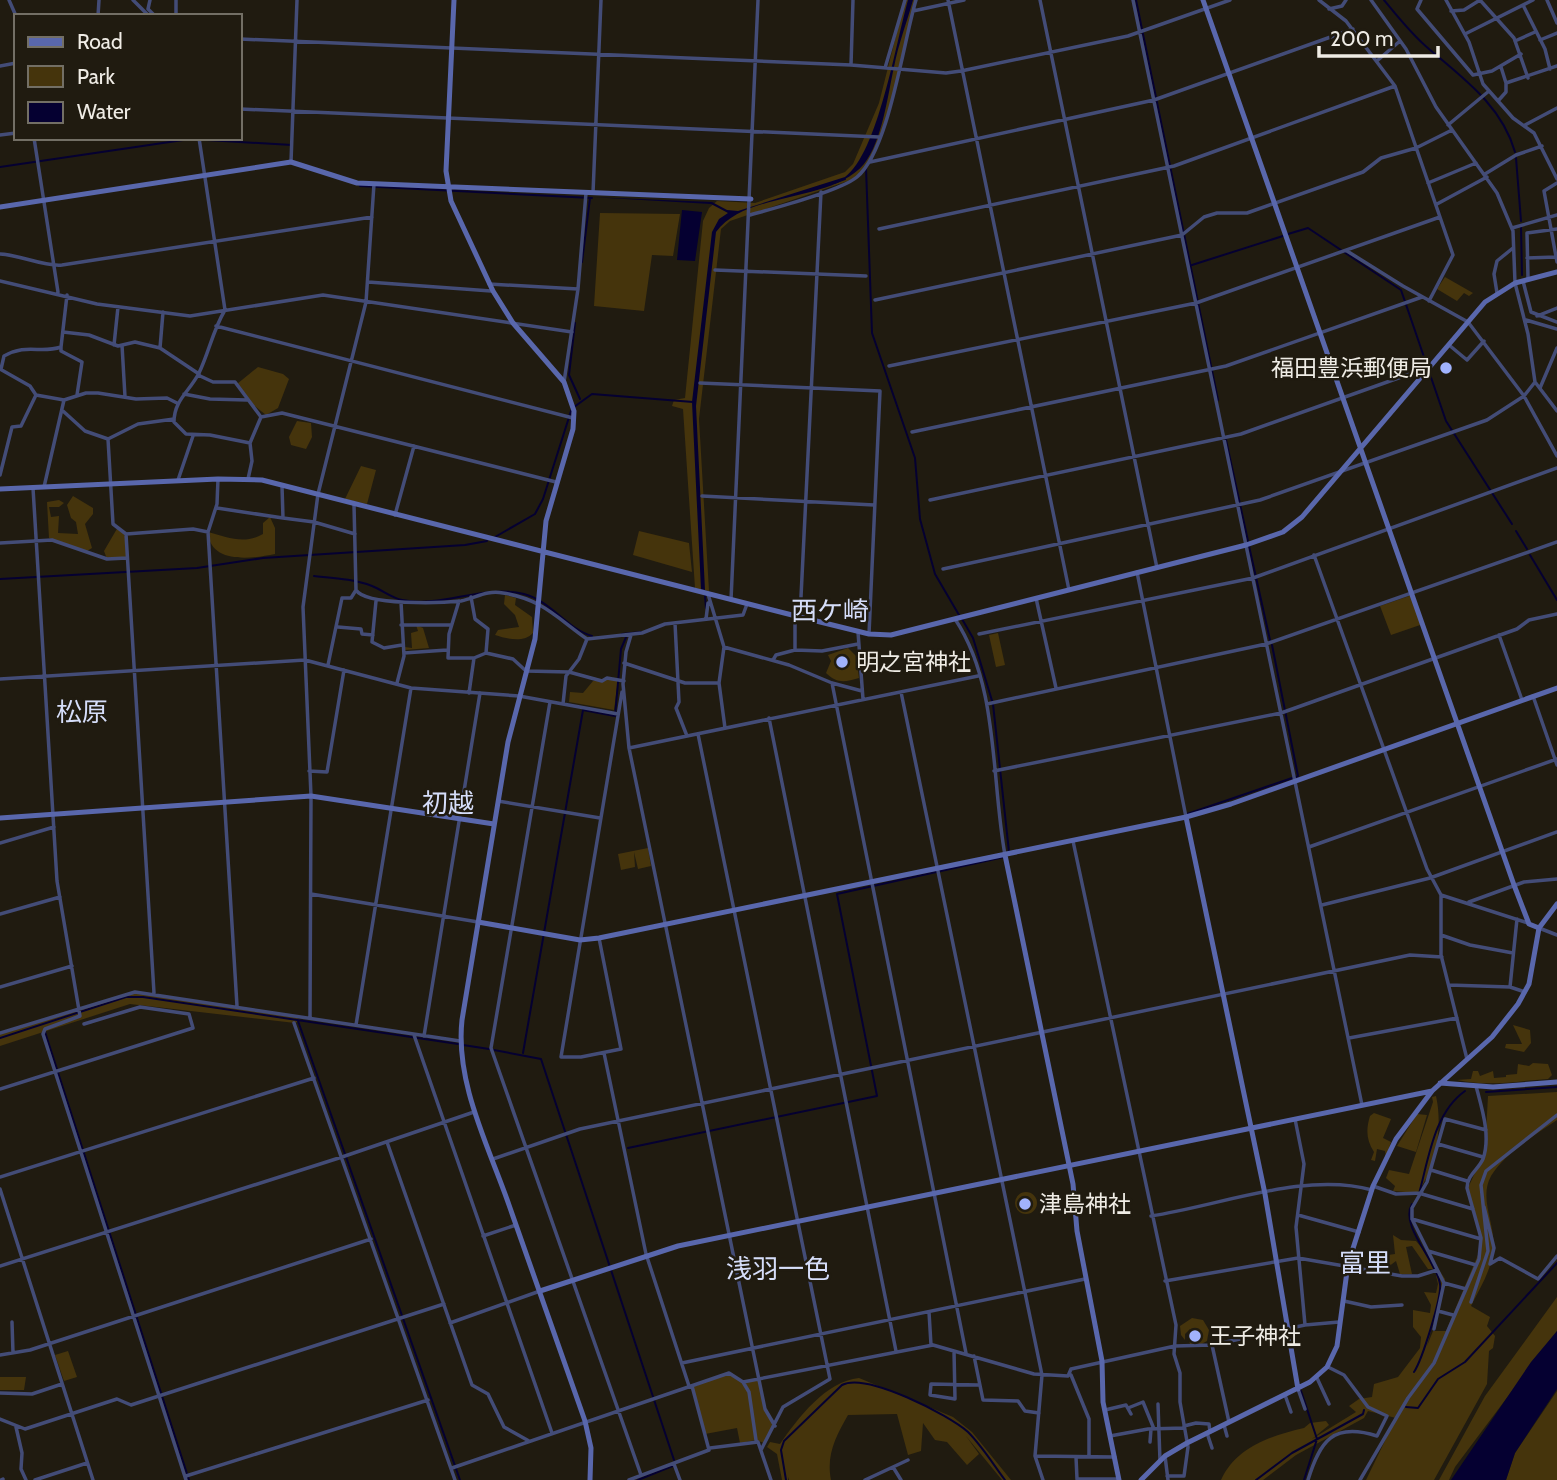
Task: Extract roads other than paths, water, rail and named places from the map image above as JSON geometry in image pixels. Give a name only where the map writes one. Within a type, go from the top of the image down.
[{"type":"street","points":[[132,0],[147,14]]},
{"type":"street","points":[[291,162],[297,0]]},
{"type":"street","points":[[454,0],[447,187],[464,233],[489,284],[513,323],[564,382],[571,394],[574,419],[546,521],[541,604],[498,801],[461,1042],[466,1079],[476,1111],[585,1422],[590,1448],[590,1480]]},
{"type":"street","points":[[564,382],[589,192],[601,0]]},
{"type":"street","points":[[731,600],[751,214],[758,0]]},
{"type":"street","points":[[851,65],[853,0]]},
{"type":"street","points":[[885,68],[905,0]]},
{"type":"street","points":[[751,214],[849,183],[870,162],[892,101],[916,0]]},
{"type":"street","points":[[913,10],[964,0]]},
{"type":"street","points":[[1040,0],[1157,568]]},
{"type":"street","points":[[1133,0],[1362,1105]]},
{"type":"street","points":[[1203,0],[1529,924]]},
{"type":"street","points":[[242,39],[851,65],[947,73],[1140,32],[1230,0]]},
{"type":"street","points":[[1319,0],[1353,29],[1395,86],[1453,255],[1429,301]]},
{"type":"street","points":[[1329,9],[1342,6],[1346,0]]},
{"type":"street","points":[[1371,0],[1400,41],[1448,125],[1486,175],[1511,228],[1515,283],[1535,382],[1557,411]]},
{"type":"street","points":[[1421,0],[1417,9],[1467,70],[1479,75],[1500,67],[1521,54]]},
{"type":"street","points":[[1447,0],[1465,34],[1479,75],[1489,91],[1542,146],[1557,181],[1544,191],[1555,230],[1556,259],[1527,258]]},
{"type":"street","points":[[1451,11],[1464,10],[1480,0],[1515,41],[1528,78]]},
{"type":"street","points":[[1465,34],[1534,0]]},
{"type":"street","points":[[1548,0],[1557,23]]},
{"type":"street","points":[[948,2],[1069,590]]},
{"type":"street","points":[[1523,5],[1550,69]]},
{"type":"street","points":[[870,162],[1154,100],[1353,29]]},
{"type":"street","points":[[1515,41],[1536,31]]},
{"type":"street","points":[[1540,40],[1557,33]]},
{"type":"street","points":[[1378,60],[1400,41]]},
{"type":"street","points":[[1506,83],[1528,78],[1557,66]]},
{"type":"street","points":[[1498,101],[1506,92],[1506,83],[1500,67]]},
{"type":"street","points":[[878,229],[1168,168],[1395,86]]},
{"type":"street","points":[[1448,125],[1489,91]]},
{"type":"street","points":[[1524,125],[1557,108]]},
{"type":"street","points":[[242,109],[879,137]]},
{"type":"street","points":[[875,300],[1182,235],[1205,217],[1217,212],[1247,212],[1275,203],[1363,172],[1391,154],[1416,148],[1452,130]]},
{"type":"street","points":[[34,140],[58,293]]},
{"type":"street","points":[[199,140],[225,310],[198,374],[177,403],[174,419],[181,431],[193,436],[210,435],[250,443]]},
{"type":"street","points":[[1436,204],[1516,155],[1542,146]]},
{"type":"street","points":[[0,207],[291,162],[357,183],[751,201]]},
{"type":"street","points":[[1428,183],[1476,163]]},
{"type":"street","points":[[310,1018],[311,796],[303,607],[318,494],[366,302],[374,184]]},
{"type":"street","points":[[795,650],[807,501],[821,192]]},
{"type":"street","points":[[1511,228],[1557,215]]},
{"type":"street","points":[[0,254],[21,256],[54,266],[372,217]]},
{"type":"street","points":[[889,366],[1196,303],[1440,217]]},
{"type":"street","points":[[1555,230],[1527,233],[1525,279],[1528,306],[1537,316],[1557,322]]},
{"type":"street","points":[[1497,293],[1494,274],[1496,261],[1513,248]]},
{"type":"street","points":[[1347,251],[1422,297],[1468,321],[1524,396],[1557,456]]},
{"type":"street","points":[[715,270],[866,276]]},
{"type":"street","points":[[0,489],[248,479],[318,494],[698,591],[708,596],[858,632],[891,635],[1247,545],[1269,539],[1293,526],[1468,321],[1497,293],[1525,279],[1557,272]]},
{"type":"street","points":[[0,281],[27,290],[58,293],[118,307],[191,316],[323,295],[572,332]]},
{"type":"street","points":[[368,282],[493,291]]},
{"type":"street","points":[[489,284],[578,289]]},
{"type":"street","points":[[67,295],[61,351],[82,362],[77,396]]},
{"type":"street","points":[[912,432],[1210,370],[1422,297]]},
{"type":"street","points":[[114,345],[118,307]]},
{"type":"street","points":[[1537,316],[1557,308]]},
{"type":"street","points":[[160,348],[163,312]]},
{"type":"street","points":[[1524,319],[1557,329]]},
{"type":"street","points":[[216,326],[574,419]]},
{"type":"street","points":[[63,332],[89,335],[114,345],[135,342],[160,348],[214,382],[236,382],[261,417],[250,443],[248,479]]},
{"type":"street","points":[[1449,345],[1466,360],[1484,341]]},
{"type":"street","points":[[122,345],[125,397]]},
{"type":"street","points":[[61,347],[52,350],[23,347],[4,356],[1,369],[30,386],[36,395],[64,400],[98,393],[167,398],[177,403]]},
{"type":"street","points":[[1540,389],[1557,348]]},
{"type":"street","points":[[930,500],[1224,438],[1421,370],[1428,370]]},
{"type":"street","points":[[943,569],[1238,506],[1488,420],[1524,396],[1535,382]]},
{"type":"street","points":[[700,383],[880,391],[869,634]]},
{"type":"street","points":[[184,394],[210,399],[247,400]]},
{"type":"street","points":[[0,475],[12,427],[20,426],[36,395]]},
{"type":"street","points":[[43,487],[64,400]]},
{"type":"street","points":[[62,411],[85,431],[108,439],[138,424],[174,419]]},
{"type":"street","points":[[261,417],[282,413],[556,482]]},
{"type":"street","points":[[178,481],[193,436]]},
{"type":"street","points":[[108,439],[113,524],[126,534],[193,529],[208,532]]},
{"type":"street","points":[[395,515],[414,446]]},
{"type":"street","points":[[979,634],[1253,578],[1557,468]]},
{"type":"street","points":[[218,479],[216,507],[208,532],[237,1006]]},
{"type":"street","points":[[282,486],[284,518]]},
{"type":"street","points":[[33,488],[60,897],[80,1008],[80,1016],[50,1027],[43,1034],[186,1478],[428,1400]]},
{"type":"street","points":[[702,496],[874,505]]},
{"type":"street","points":[[354,505],[356,590],[360,596],[376,601],[459,601],[499,592],[541,604],[587,639],[631,635],[675,623],[743,615],[747,604]]},
{"type":"street","points":[[216,507],[314,522],[355,534]]},
{"type":"street","points":[[126,534],[154,993]]},
{"type":"street","points":[[0,543],[52,540],[107,559],[127,558]]},
{"type":"street","points":[[987,704],[1266,644],[1557,542]]},
{"type":"street","points":[[1314,555],[1430,878],[1441,895],[1442,957],[1467,1059]]},
{"type":"street","points":[[1137,572],[1265,1194],[1298,1389],[1305,1409]]},
{"type":"street","points":[[328,665],[342,598],[351,598],[356,590]]},
{"type":"street","points":[[708,596],[724,648],[719,683],[725,728]]},
{"type":"street","points":[[706,620],[708,596]]},
{"type":"street","points":[[471,597],[475,619],[488,629],[486,653]]},
{"type":"street","points":[[1036,598],[1056,688]]},
{"type":"street","points":[[376,601],[372,642],[384,648],[402,645]]},
{"type":"street","points":[[397,683],[404,653],[401,601]]},
{"type":"street","points":[[459,601],[447,650],[448,658],[474,658],[486,653],[513,659],[526,671],[569,672],[601,681],[607,678],[624,683]]},
{"type":"street","points":[[994,771],[1281,713],[1521,627],[1527,621],[1557,614]]},
{"type":"street","points":[[955,619],[964,633],[987,704],[1005,855],[1070,1165],[1077,1231],[1102,1361],[1105,1410],[1119,1480],[1077,1479],[1076,1456]]},
{"type":"street","points":[[675,623],[679,702],[676,708],[687,736]]},
{"type":"street","points":[[401,625],[452,625]]},
{"type":"street","points":[[338,627],[361,629],[362,634],[373,635]]},
{"type":"street","points":[[858,632],[863,700]]},
{"type":"street","points":[[631,635],[624,663],[629,748],[767,1413],[775,1426]]},
{"type":"street","points":[[1499,635],[1522,700]]},
{"type":"street","points":[[564,704],[566,676],[579,659],[587,639]]},
{"type":"street","points":[[773,660],[776,655],[795,650],[822,651],[858,645]]},
{"type":"street","points":[[724,648],[773,660],[832,683],[862,691]]},
{"type":"street","points":[[404,653],[447,650]]},
{"type":"street","points":[[469,693],[474,658]]},
{"type":"street","points":[[0,680],[305,660],[411,688],[519,696],[618,713]]},
{"type":"street","points":[[624,663],[677,680],[719,683]]},
{"type":"street","points":[[310,771],[327,772],[344,670]]},
{"type":"street","points":[[629,748],[978,676]]},
{"type":"street","points":[[599,938],[621,1049],[581,1057],[561,1056],[624,683]]},
{"type":"street","points":[[832,683],[834,706],[869,882],[967,1354]]},
{"type":"street","points":[[356,1026],[411,688]]},
{"type":"street","points":[[310,894],[580,940],[599,938],[1186,817],[1557,688]]},
{"type":"street","points":[[901,692],[1042,1375],[1035,1456],[1043,1480]]},
{"type":"street","points":[[424,1036],[480,693]]},
{"type":"street","points":[[1309,847],[1556,762],[1533,696]]},
{"type":"street","points":[[550,702],[491,1048],[641,1475]]},
{"type":"street","points":[[769,718],[802,896],[896,1351]]},
{"type":"street","points":[[698,734],[830,1379],[783,1407],[761,1450]]},
{"type":"street","points":[[0,818],[311,796],[494,824]]},
{"type":"street","points":[[498,801],[600,818]]},
{"type":"street","points":[[0,843],[54,827]]},
{"type":"street","points":[[1322,905],[1430,878],[1557,832]]},
{"type":"street","points":[[1073,841],[1176,1325],[1175,1346],[1187,1443],[1184,1476],[1167,1478],[1163,1458],[1143,1402],[1128,1408]]},
{"type":"street","points":[[1469,902],[1534,879],[1557,879]]},
{"type":"street","points":[[1441,895],[1469,902],[1557,935]]},
{"type":"street","points":[[0,914],[60,897]]},
{"type":"street","points":[[1141,1480],[1163,1458],[1187,1443],[1298,1389],[1317,1378],[1327,1367],[1337,1346],[1348,1264],[1373,1188],[1405,1125],[1432,1091],[1497,1031],[1525,992],[1539,928],[1557,904]]},
{"type":"street","points":[[1510,987],[1517,919]]},
{"type":"street","points":[[1440,935],[1513,953]]},
{"type":"street","points":[[493,1159],[580,1129],[973,1049],[1410,955],[1442,957]]},
{"type":"street","points":[[0,987],[72,966]]},
{"type":"street","points":[[1450,985],[1510,987],[1525,992]]},
{"type":"street","points":[[0,1033],[124,993],[154,993],[461,1042]]},
{"type":"street","points":[[0,1089],[193,1028],[189,1014],[145,1007],[84,1024]]},
{"type":"street","points":[[1349,1038],[1458,1017]]},
{"type":"street","points":[[48,1019],[50,1027]]},
{"type":"street","points":[[294,1023],[455,1480]]},
{"type":"street","points":[[414,1034],[552,1433]]},
{"type":"street","points":[[604,1053],[646,1254],[710,1448]]},
{"type":"street","points":[[0,1177],[314,1078]]},
{"type":"street","points":[[1440,1083],[1476,1086],[1557,1082]]},
{"type":"street","points":[[1360,1480],[1408,1398],[1434,1363],[1476,1265],[1481,1239],[1467,1181],[1483,1157],[1486,1130],[1476,1086]]},
{"type":"street","points":[[450,1323],[646,1254],[933,1192],[1432,1091]]},
{"type":"street","points":[[0,1266],[342,1157],[476,1111]]},
{"type":"street","points":[[1471,1302],[1488,1251],[1481,1199],[1482,1180],[1490,1167],[1557,1115]]},
{"type":"street","points":[[1295,1118],[1304,1164],[1298,1215],[1298,1258],[1305,1325]]},
{"type":"street","points":[[1466,1290],[1444,1283],[1412,1219],[1412,1208],[1422,1193],[1431,1170],[1445,1119],[1486,1130]]},
{"type":"street","points":[[387,1142],[472,1385],[488,1394],[503,1427],[529,1441]]},
{"type":"street","points":[[1437,1144],[1483,1157]]},
{"type":"street","points":[[1431,1170],[1467,1181]]},
{"type":"street","points":[[1151,1216],[1301,1186],[1359,1186],[1395,1194],[1422,1193],[1473,1209]]},
{"type":"street","points":[[0,1189],[93,1480]]},
{"type":"street","points":[[1481,1199],[1494,1248],[1490,1264],[1500,1258],[1538,1279],[1557,1256]]},
{"type":"street","points":[[1298,1215],[1359,1232]]},
{"type":"street","points":[[1412,1219],[1481,1239]]},
{"type":"street","points":[[484,1236],[516,1225]]},
{"type":"street","points":[[0,1355],[49,1342],[371,1239]]},
{"type":"street","points":[[1428,1251],[1476,1265]]},
{"type":"street","points":[[1165,1281],[1298,1258],[1348,1264],[1408,1276],[1436,1270]]},
{"type":"street","points":[[682,1363],[1087,1278]]},
{"type":"street","points":[[1434,1329],[1444,1283]]},
{"type":"street","points":[[1342,1301],[1371,1307],[1402,1305]]},
{"type":"street","points":[[0,1419],[25,1429],[117,1399],[131,1405],[444,1304]]},
{"type":"street","points":[[1438,1311],[1453,1315]]},
{"type":"street","points":[[929,1312],[931,1345]]},
{"type":"street","points":[[12,1322],[13,1353]]},
{"type":"street","points":[[1089,1456],[1089,1419],[1071,1368],[1175,1346],[1212,1345],[1305,1325],[1339,1322]]},
{"type":"street","points":[[743,1382],[827,1363],[931,1345],[1042,1375],[1071,1374]]},
{"type":"street","points":[[1212,1345],[1227,1436]]},
{"type":"street","points":[[954,1350],[953,1386],[956,1399],[930,1395],[931,1384],[953,1386],[979,1385]]},
{"type":"street","points":[[974,1356],[983,1400],[987,1403],[1018,1401],[1025,1411],[1039,1413]]},
{"type":"street","points":[[1308,1480],[1318,1449],[1331,1437],[1345,1430],[1358,1430],[1377,1436],[1387,1416],[1368,1407],[1344,1375],[1327,1367]]},
{"type":"street","points":[[452,1468],[729,1373],[743,1382],[749,1392],[756,1440],[771,1480]]},
{"type":"street","points":[[1317,1378],[1329,1404]]},
{"type":"street","points":[[0,1392],[32,1394],[62,1384]]},
{"type":"street","points":[[1285,1395],[1291,1412]]},
{"type":"street","points":[[1150,1443],[1158,1404]]},
{"type":"street","points":[[1105,1410],[1126,1405],[1131,1414]]},
{"type":"street","points":[[1245,1415],[1248,1422]]},
{"type":"street","points":[[1110,1436],[1184,1427],[1196,1423],[1209,1424],[1208,1433],[1212,1448]]},
{"type":"street","points":[[16,1427],[22,1453],[21,1469],[26,1480]]},
{"type":"street","points":[[629,1480],[710,1448],[756,1440]]},
{"type":"street","points":[[1035,1456],[1115,1457]]},
{"type":"street","points":[[865,1480],[908,1460]]},
{"type":"street","points":[[35,1480],[87,1463]]},
{"type":"street","points":[[674,1464],[680,1480]]},
{"type":"street","points":[[893,1467],[901,1480]]},
{"type":"water","points":[[908,0],[913,0],[898,50],[884,117],[864,164],[849,177],[831,186],[747,209],[716,232],[696,406],[705,590],[701,589],[692,402],[712,232],[719,219],[728,213],[711,204],[590,197],[712,202],[727,210],[738,211],[845,177],[857,164],[876,122]]},
{"type":"water","points":[[682,210],[702,212],[695,261],[677,260]]},
{"type":"water","points":[[1557,1331],[1557,1389],[1515,1453],[1506,1480],[1451,1480],[1531,1362]]},
{"type":"waterway","points":[[1136,0],[1218,400]]},
{"type":"waterway","points":[[1384,0],[1417,38],[1480,94],[1501,121],[1515,152]]},
{"type":"waterway","points":[[0,167],[183,140]]},
{"type":"waterway","points":[[207,140],[292,145]]},
{"type":"waterway","points":[[1516,158],[1521,221]]},
{"type":"waterway","points":[[866,168],[872,333],[915,458],[920,519],[935,574],[959,615]]},
{"type":"waterway","points":[[834,183],[845,179]]},
{"type":"waterway","points":[[360,186],[592,198]]},
{"type":"waterway","points":[[582,262],[590,198]]},
{"type":"waterway","points":[[1521,227],[1522,275]]},
{"type":"waterway","points":[[1288,234],[1308,228],[1401,290],[1446,421],[1512,524]]},
{"type":"waterway","points":[[1192,265],[1283,236]]},
{"type":"waterway","points":[[575,323],[569,375],[580,399]]},
{"type":"waterway","points":[[574,407],[592,394],[693,402]]},
{"type":"waterway","points":[[495,537],[535,514],[543,499],[571,411]]},
{"type":"waterway","points":[[1226,440],[1248,541]]},
{"type":"waterway","points":[[1516,531],[1527,549]]},
{"type":"waterway","points":[[0,579],[197,568],[263,558],[465,545],[487,541]]},
{"type":"waterway","points":[[1249,546],[1270,640]]},
{"type":"waterway","points":[[1530,555],[1557,600]]},
{"type":"waterway","points":[[314,576],[358,582],[398,599],[418,602],[493,592],[524,594],[592,636]]},
{"type":"waterway","points":[[705,596],[706,608]]},
{"type":"waterway","points":[[962,619],[973,638],[993,704],[1009,852]]},
{"type":"waterway","points":[[622,634],[641,632]]},
{"type":"waterway","points":[[523,1053],[583,710],[615,716],[621,649],[627,635]]},
{"type":"waterway","points":[[1187,814],[1298,776],[1272,645]]},
{"type":"waterway","points":[[628,1148],[877,1096],[837,894],[1004,857]]},
{"type":"waterway","points":[[0,1038],[126,997],[143,997],[458,1044]]},
{"type":"waterway","points":[[298,1021],[460,1480]]},
{"type":"waterway","points":[[45,1032],[189,1480]]},
{"type":"waterway","points":[[463,1045],[489,1049]]},
{"type":"waterway","points":[[494,1050],[541,1059],[674,1460]]},
{"type":"waterway","points":[[1486,1092],[1557,1087]]},
{"type":"waterway","points":[[1420,1190],[1430,1149],[1440,1123],[1455,1100],[1465,1091]]},
{"type":"waterway","points":[[1412,1204],[1410,1223],[1433,1265],[1440,1284],[1431,1328],[1414,1372]]},
{"type":"waterway","points":[[1406,1407],[1418,1408],[1438,1379],[1465,1362],[1557,1263]]},
{"type":"waterway","points":[[786,1480],[781,1450],[784,1441],[842,1385],[854,1383],[869,1384],[907,1397],[944,1416],[968,1432],[1005,1480]]},
{"type":"waterway","points":[[1301,1391],[1317,1439],[1304,1480]]},
{"type":"waterway","points":[[1256,1480],[1292,1453],[1363,1414],[1364,1410]]},
{"type":"waterway","points":[[638,1480],[675,1465]]},
{"type":"place","name":"福田豊浜郵便局","points":[[1446,368]]},
{"type":"place","name":"明之宮神社","points":[[842,662]]},
{"type":"place","name":"津島神社","points":[[1025,1204]]},
{"type":"place","name":"王子神社","points":[[1195,1336]]},
{"type":"district","name":"西ケ崎","points":[[830,611]]},
{"type":"district","name":"松原","points":[[82,712]]},
{"type":"district","name":"初越","points":[[448,803]]},
{"type":"district","name":"富里","points":[[1365,1263]]},
{"type":"district","name":"浅羽一色","points":[[778,1269]]}]
